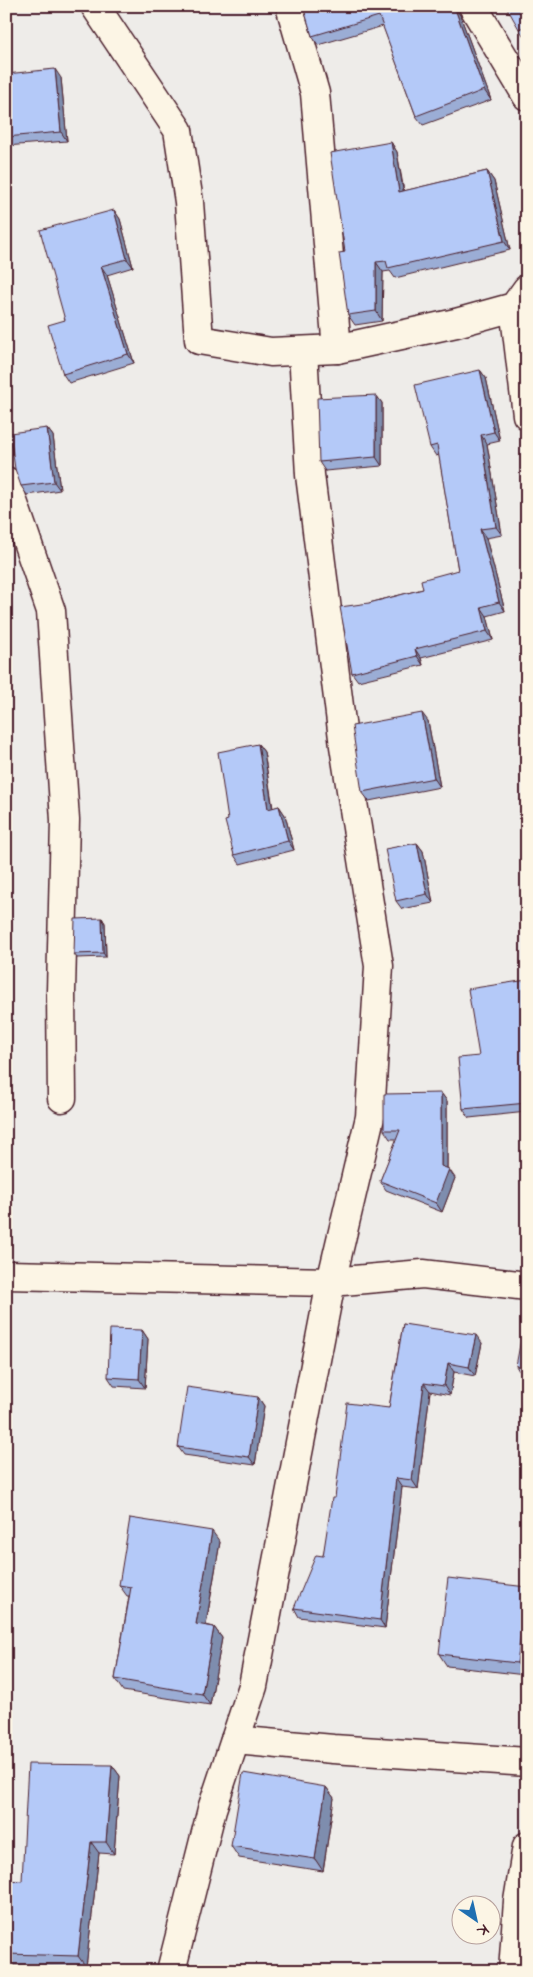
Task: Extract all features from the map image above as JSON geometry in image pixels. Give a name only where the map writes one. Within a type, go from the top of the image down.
[{"type":"street","points":[[95,6],[178,130],[189,202],[199,340],[272,352],[337,349],[456,323],[520,298],[527,416]]},
{"type":"street","points":[[290,6],[314,93],[337,349]]},
{"type":"street","points":[[473,6],[527,96]]},
{"type":"street","points":[[170,1971],[212,1809],[253,1686],[331,1282],[370,1117],[379,966],[344,746],[312,494],[303,351]]},
{"type":"street","points":[[6,481],[50,611],[66,820],[61,992],[62,1098]]},
{"type":"street","points":[[6,1275],[331,1282],[422,1274],[527,1286]]},
{"type":"street","points":[[235,1740],[332,1749],[527,1762]]},
{"type":"street","points":[[512,1971],[518,1901],[527,1846]]},
{"type":"building","points":[[303,6],[438,6],[439,10],[454,6],[484,90],[416,116],[379,16],[312,36]]},
{"type":"building","points":[[506,6],[527,6],[527,25],[519,29]]},
{"type":"building","points":[[55,69],[61,132],[6,137],[6,74]]},
{"type":"building","points":[[391,142],[399,192],[487,171],[504,241],[388,268],[386,261],[376,262],[376,311],[348,315],[339,253],[345,252],[330,153]]},
{"type":"building","points":[[114,210],[127,259],[101,266],[128,354],[63,374],[48,325],[65,320],[40,230]]},
{"type":"building","points":[[480,370],[494,432],[481,435],[496,527],[480,529],[499,602],[481,607],[487,631],[415,649],[417,656],[352,673],[340,607],[369,603],[423,589],[421,580],[458,570],[437,445],[430,447],[415,385]]},
{"type":"building","points":[[376,395],[376,457],[319,462],[317,398]]},
{"type":"building","points":[[47,428],[54,482],[21,486],[15,469],[10,433]]},
{"type":"building","points":[[422,713],[434,778],[362,792],[352,726]]},
{"type":"building","points":[[258,744],[268,809],[279,806],[288,841],[234,855],[225,821],[228,820],[218,752]]},
{"type":"building","points":[[417,843],[427,894],[396,901],[385,849]]},
{"type":"building","points":[[102,918],[103,953],[74,954],[75,919]]},
{"type":"building","points":[[527,980],[527,1103],[463,1109],[458,1058],[479,1056],[468,989]]},
{"type":"building","points":[[441,1093],[441,1166],[449,1169],[436,1203],[380,1181],[400,1130],[384,1130],[384,1094]]},
{"type":"building","points":[[403,1324],[476,1335],[469,1367],[448,1363],[444,1386],[424,1383],[412,1480],[396,1478],[380,1620],[294,1608],[316,1555],[323,1556],[332,1498],[335,1498],[347,1403],[389,1408]]},
{"type":"building","points":[[110,1329],[142,1330],[139,1379],[108,1377]]},
{"type":"building","points":[[522,1334],[527,1335],[527,1368],[516,1366]]},
{"type":"building","points":[[187,1387],[258,1397],[249,1457],[178,1447]]},
{"type":"building","points":[[130,1518],[212,1531],[196,1624],[214,1627],[202,1694],[115,1679],[131,1587],[119,1585]]},
{"type":"building","points":[[448,1578],[527,1587],[517,1663],[439,1654]]},
{"type":"building","points":[[28,1764],[112,1765],[106,1842],[91,1842],[78,1956],[6,1954],[6,1880],[22,1881]]},
{"type":"building","points":[[243,1773],[326,1787],[315,1859],[231,1846]]},
{"type":"building","points":[[182,1964],[236,1971],[181,1971]]}]
